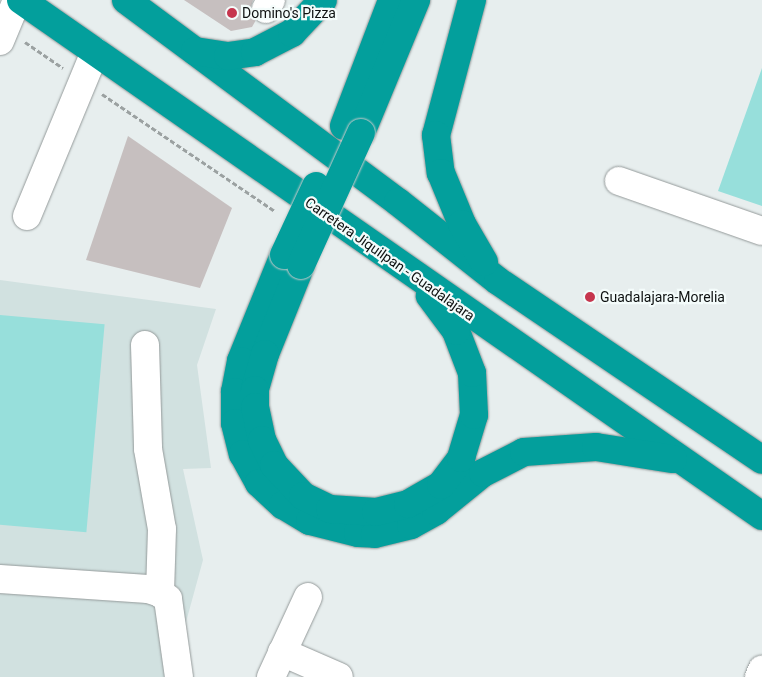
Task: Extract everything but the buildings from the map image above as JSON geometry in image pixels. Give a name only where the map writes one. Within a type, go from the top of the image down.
[{"type":"highway","name":"Carretera Jiquilpan - Guadalajara","points":[[21,0],[416,277],[762,516]]},
{"type":"highway","points":[[126,0],[190,50],[398,202],[498,281],[762,460]]},
{"type":"highway","points":[[190,50],[228,56],[256,52],[292,33],[323,0]]},
{"type":"highway","points":[[352,129],[392,0]]},
{"type":"highway","points":[[416,0],[352,129],[293,260],[241,361],[235,392],[235,423],[243,454],[259,482],[283,505],[310,521],[358,534],[374,534],[411,525],[436,512],[483,473],[524,452],[563,447],[601,447],[678,459]]},
{"type":"highway","points":[[472,0],[436,135],[438,158],[462,224],[498,281]]},
{"type":"highway","points":[[293,260],[255,390],[257,424],[267,453],[292,487],[315,503],[344,512],[392,509],[426,496],[452,472],[472,429],[474,394],[468,359],[456,331],[416,277]]},
{"type":"street","points":[[1,37],[17,0]]},
{"type":"street","points":[[27,216],[95,52]]},
{"type":"street","points":[[619,181],[762,231]]},
{"type":"street","points":[[144,345],[148,449],[162,528],[160,593]]},
{"type":"street","points":[[0,579],[148,588],[160,593],[168,599],[180,677]]},
{"type":"street","points":[[271,677],[308,597]]},
{"type":"street","points":[[282,652],[339,677]]},
{"type":"street","points":[[759,677],[762,670]]},
{"type":"path","points":[[1,37],[83,82],[275,211]]},
{"type":"shaded area","points":[[762,68],[762,206],[718,191]]},
{"type":"shaded area","points":[[0,280],[216,309],[197,365],[211,468],[183,469],[203,560],[183,633],[193,677],[0,677]]},
{"type":"shaded area","points":[[0,315],[105,324],[86,532],[0,525]]},
{"type":"place","name":"Domino's Pizza","points":[[232,13]]},
{"type":"place","name":"Guadalajara-Morelia","points":[[590,297]]}]
